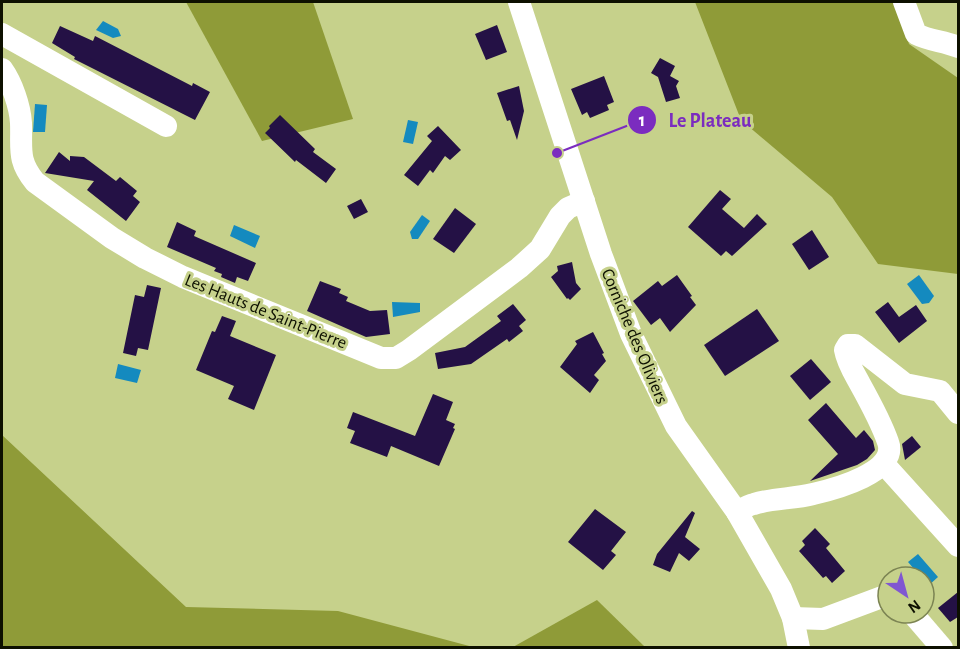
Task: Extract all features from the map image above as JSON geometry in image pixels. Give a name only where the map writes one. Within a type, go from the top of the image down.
[{"type":"street","name":"Corniche des Oliviers","points":[[519,2],[615,297],[661,399],[676,426],[737,512],[781,589],[793,618],[799,648]]},
{"type":"street","points":[[904,2],[916,34],[927,39],[946,41],[958,47]]},
{"type":"street","points":[[2,34],[166,126]]},
{"type":"street","name":"Les Hauts de Saint-Pierre","points":[[2,69],[15,96],[21,120],[21,157],[26,171],[35,182],[112,238],[145,258],[183,277],[381,358],[396,358],[409,350],[519,268],[540,249],[560,216],[568,208],[584,201]]},
{"type":"street","points":[[737,512],[753,504],[813,495],[846,484],[869,474],[884,464],[890,455],[889,444],[870,402],[846,358],[845,350],[848,345],[855,345],[905,384],[940,392],[958,413]]},
{"type":"street","points":[[884,464],[958,546]]},
{"type":"street","points":[[793,618],[823,619],[876,599]]},
{"type":"street","points":[[922,625],[942,648]]},
{"type":"green space","points":[[186,2],[313,2],[353,119],[262,141]]},
{"type":"green space","points":[[695,2],[896,2],[909,44],[958,78],[958,274],[878,264],[832,197],[741,120]]},
{"type":"green space","points":[[2,435],[186,607],[338,611],[473,647],[2,647]]},
{"type":"green space","points":[[597,600],[645,647],[513,647]]},
{"type":"water","points":[[103,21],[118,29],[121,36],[113,38],[96,30]]},
{"type":"water","points":[[35,104],[47,105],[45,132],[33,132]]},
{"type":"water","points":[[408,120],[418,122],[413,144],[403,142]]},
{"type":"water","points":[[422,215],[430,221],[418,239],[412,239],[410,232]]},
{"type":"water","points":[[234,225],[260,236],[255,248],[230,236]]},
{"type":"water","points":[[919,275],[934,296],[929,303],[922,304],[907,284]]},
{"type":"water","points":[[392,302],[420,303],[420,312],[393,317]]},
{"type":"water","points":[[118,364],[141,370],[137,383],[115,378]]},
{"type":"water","points":[[918,554],[928,565],[911,565],[908,562]]},
{"type":"building","points":[[497,25],[507,52],[486,60],[475,34]]},
{"type":"building","points":[[60,26],[93,41],[95,36],[192,86],[193,83],[210,92],[195,120],[74,59],[75,57],[52,43]]},
{"type":"building","points":[[660,58],[675,66],[670,76],[679,81],[676,86],[680,98],[666,102],[658,77],[651,73]]},
{"type":"building","points":[[604,76],[614,102],[607,105],[609,110],[590,118],[587,112],[582,115],[571,89]]},
{"type":"building","points":[[519,86],[524,111],[517,140],[497,93]]},
{"type":"building","points":[[280,115],[315,149],[313,152],[336,169],[326,183],[296,160],[295,162],[265,133]]},
{"type":"building","points":[[438,126],[461,150],[450,160],[445,156],[433,173],[430,170],[418,186],[404,175],[432,141],[427,136]]},
{"type":"building","points":[[59,152],[70,161],[70,156],[84,157],[116,181],[120,177],[137,191],[133,196],[140,202],[126,221],[87,190],[94,181],[45,173]]},
{"type":"building","points":[[720,190],[731,199],[722,209],[744,228],[757,214],[767,224],[732,256],[726,251],[721,256],[688,227]]},
{"type":"building","points":[[361,199],[368,212],[354,219],[347,206]]},
{"type":"building","points":[[455,208],[476,224],[454,253],[433,239]]},
{"type":"building","points":[[177,222],[196,231],[194,236],[256,263],[248,281],[237,277],[235,283],[221,277],[222,274],[214,271],[216,268],[167,247]]},
{"type":"building","points":[[812,230],[829,257],[809,270],[792,244]]},
{"type":"building","points":[[572,262],[576,283],[581,289],[570,300],[551,277],[558,271],[557,266]]},
{"type":"building","points":[[677,275],[696,305],[670,332],[660,318],[651,325],[633,301],[658,281],[662,286]]},
{"type":"building","points":[[320,281],[341,289],[339,293],[348,297],[346,301],[370,311],[387,310],[390,334],[366,337],[307,311]]},
{"type":"building","points":[[147,285],[161,288],[148,350],[138,348],[136,356],[123,353],[135,295],[144,297]]},
{"type":"building","points":[[888,302],[899,317],[916,305],[927,321],[899,343],[875,312]]},
{"type":"building","points":[[513,304],[526,320],[519,326],[523,331],[509,342],[507,339],[471,364],[438,369],[435,353],[465,347],[501,321],[497,316]]},
{"type":"building","points":[[757,309],[779,341],[725,376],[704,345]]},
{"type":"building","points":[[222,316],[236,321],[230,336],[276,355],[254,410],[228,399],[234,386],[196,370],[212,331],[215,332]]},
{"type":"building","points":[[593,332],[606,361],[594,375],[599,380],[590,393],[560,367],[577,344],[575,341]]},
{"type":"building","points":[[811,359],[831,382],[810,400],[790,376]]},
{"type":"building","points":[[433,394],[453,402],[446,420],[455,424],[439,466],[391,446],[387,457],[350,443],[355,431],[347,428],[353,412],[415,436]]},
{"type":"building","points":[[826,403],[856,438],[864,430],[873,441],[875,450],[857,465],[810,481],[838,454],[808,420]]},
{"type":"building","points":[[912,436],[921,447],[905,460],[902,444]]},
{"type":"building","points":[[595,509],[626,532],[611,551],[616,555],[603,570],[568,542]]},
{"type":"building","points":[[692,511],[695,513],[685,537],[700,549],[689,561],[679,553],[670,572],[653,565],[657,554]]},
{"type":"building","points":[[815,528],[830,544],[826,548],[845,571],[832,583],[826,576],[823,578],[799,551],[805,545],[802,541]]},
{"type":"building","points":[[958,592],[958,617],[950,622],[938,608]]},
{"type":"place","name":"Le Plateau","points":[[557,153]]}]
